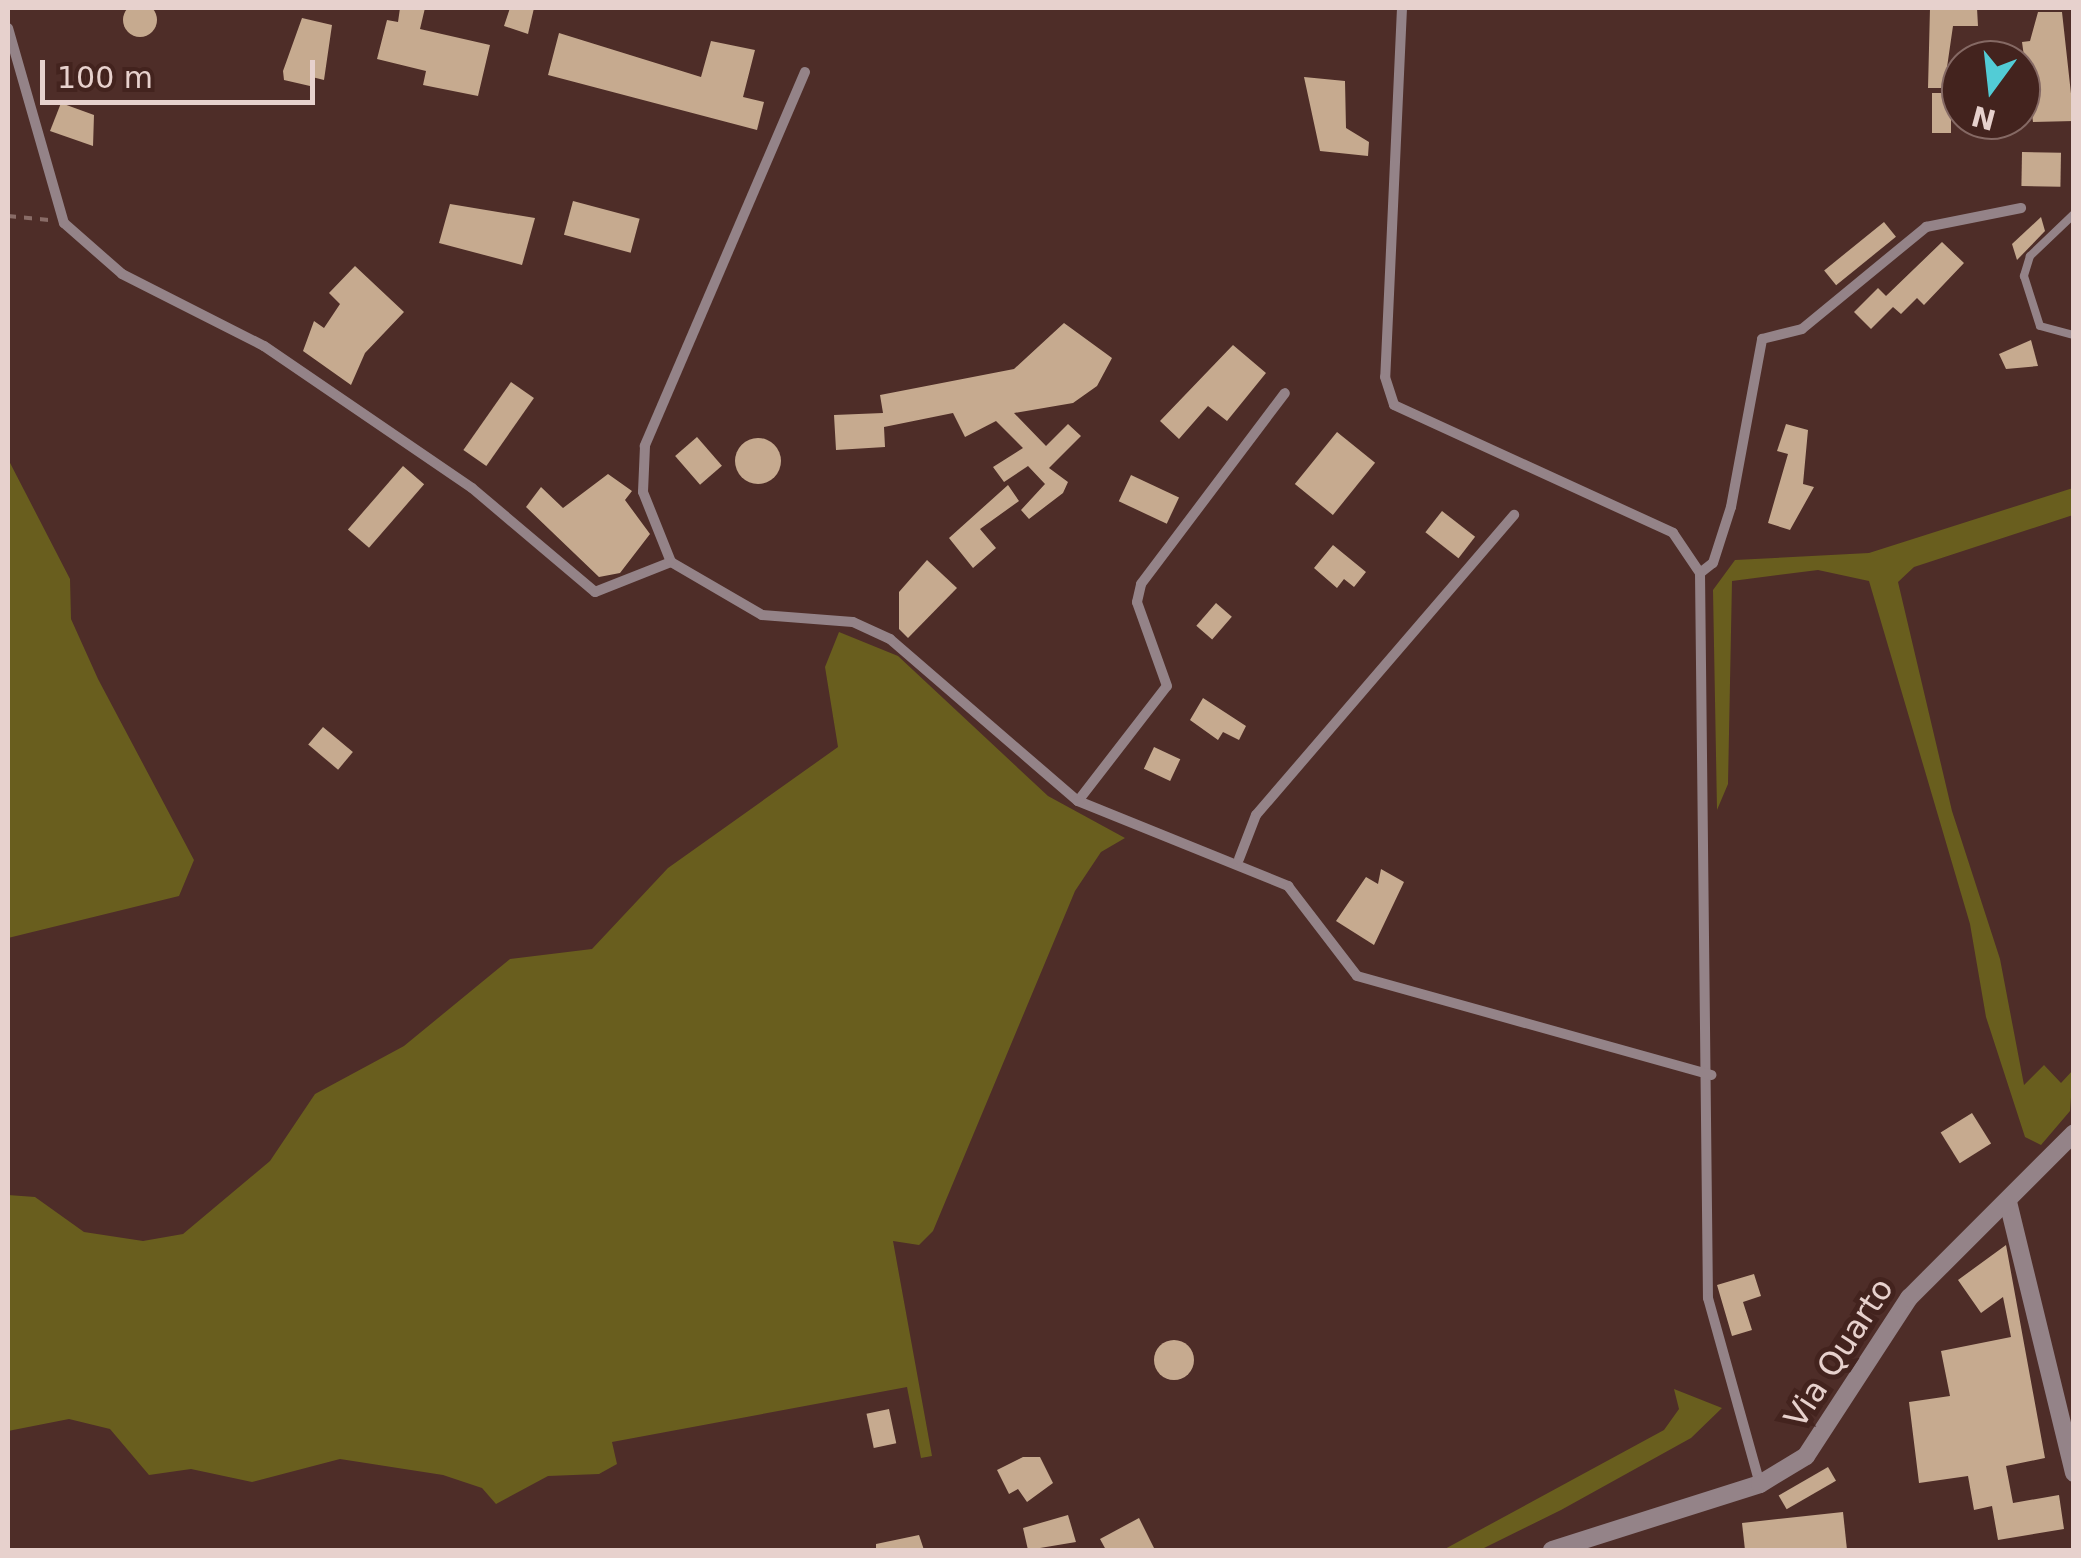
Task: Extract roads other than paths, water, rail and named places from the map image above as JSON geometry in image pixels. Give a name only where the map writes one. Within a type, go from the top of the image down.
[{"type":"street","points":[[1402,8],[1385,377],[1394,405],[1673,533],[1700,573],[1711,1075],[1708,1298],[1760,1484]]},
{"type":"street","points":[[8,28],[64,223],[122,274],[264,346],[472,488],[596,592],[671,562]]},
{"type":"street","points":[[805,72],[645,446],[642,492],[671,562],[762,615],[853,622],[890,639],[1078,801],[1239,860],[1288,886],[1357,976],[1711,1075]]},
{"type":"street","points":[[1700,573],[1712,563],[1731,506],[1762,339],[1802,329],[1926,228],[2022,208]]},
{"type":"street","points":[[1078,801],[1167,686],[1137,602],[1140,584],[1284,392]]},
{"type":"street","points":[[1239,860],[1256,815],[1514,515]]},
{"type":"street","name":"Via Quarto","points":[[1552,1550],[1760,1484],[1818,1444],[1909,1298],[2074,1132]]},
{"type":"street","points":[[2008,1202],[2074,1473]]},
{"type":"lane","points":[[2074,214],[2030,256],[2024,276],[2040,326],[2074,335]]}]
